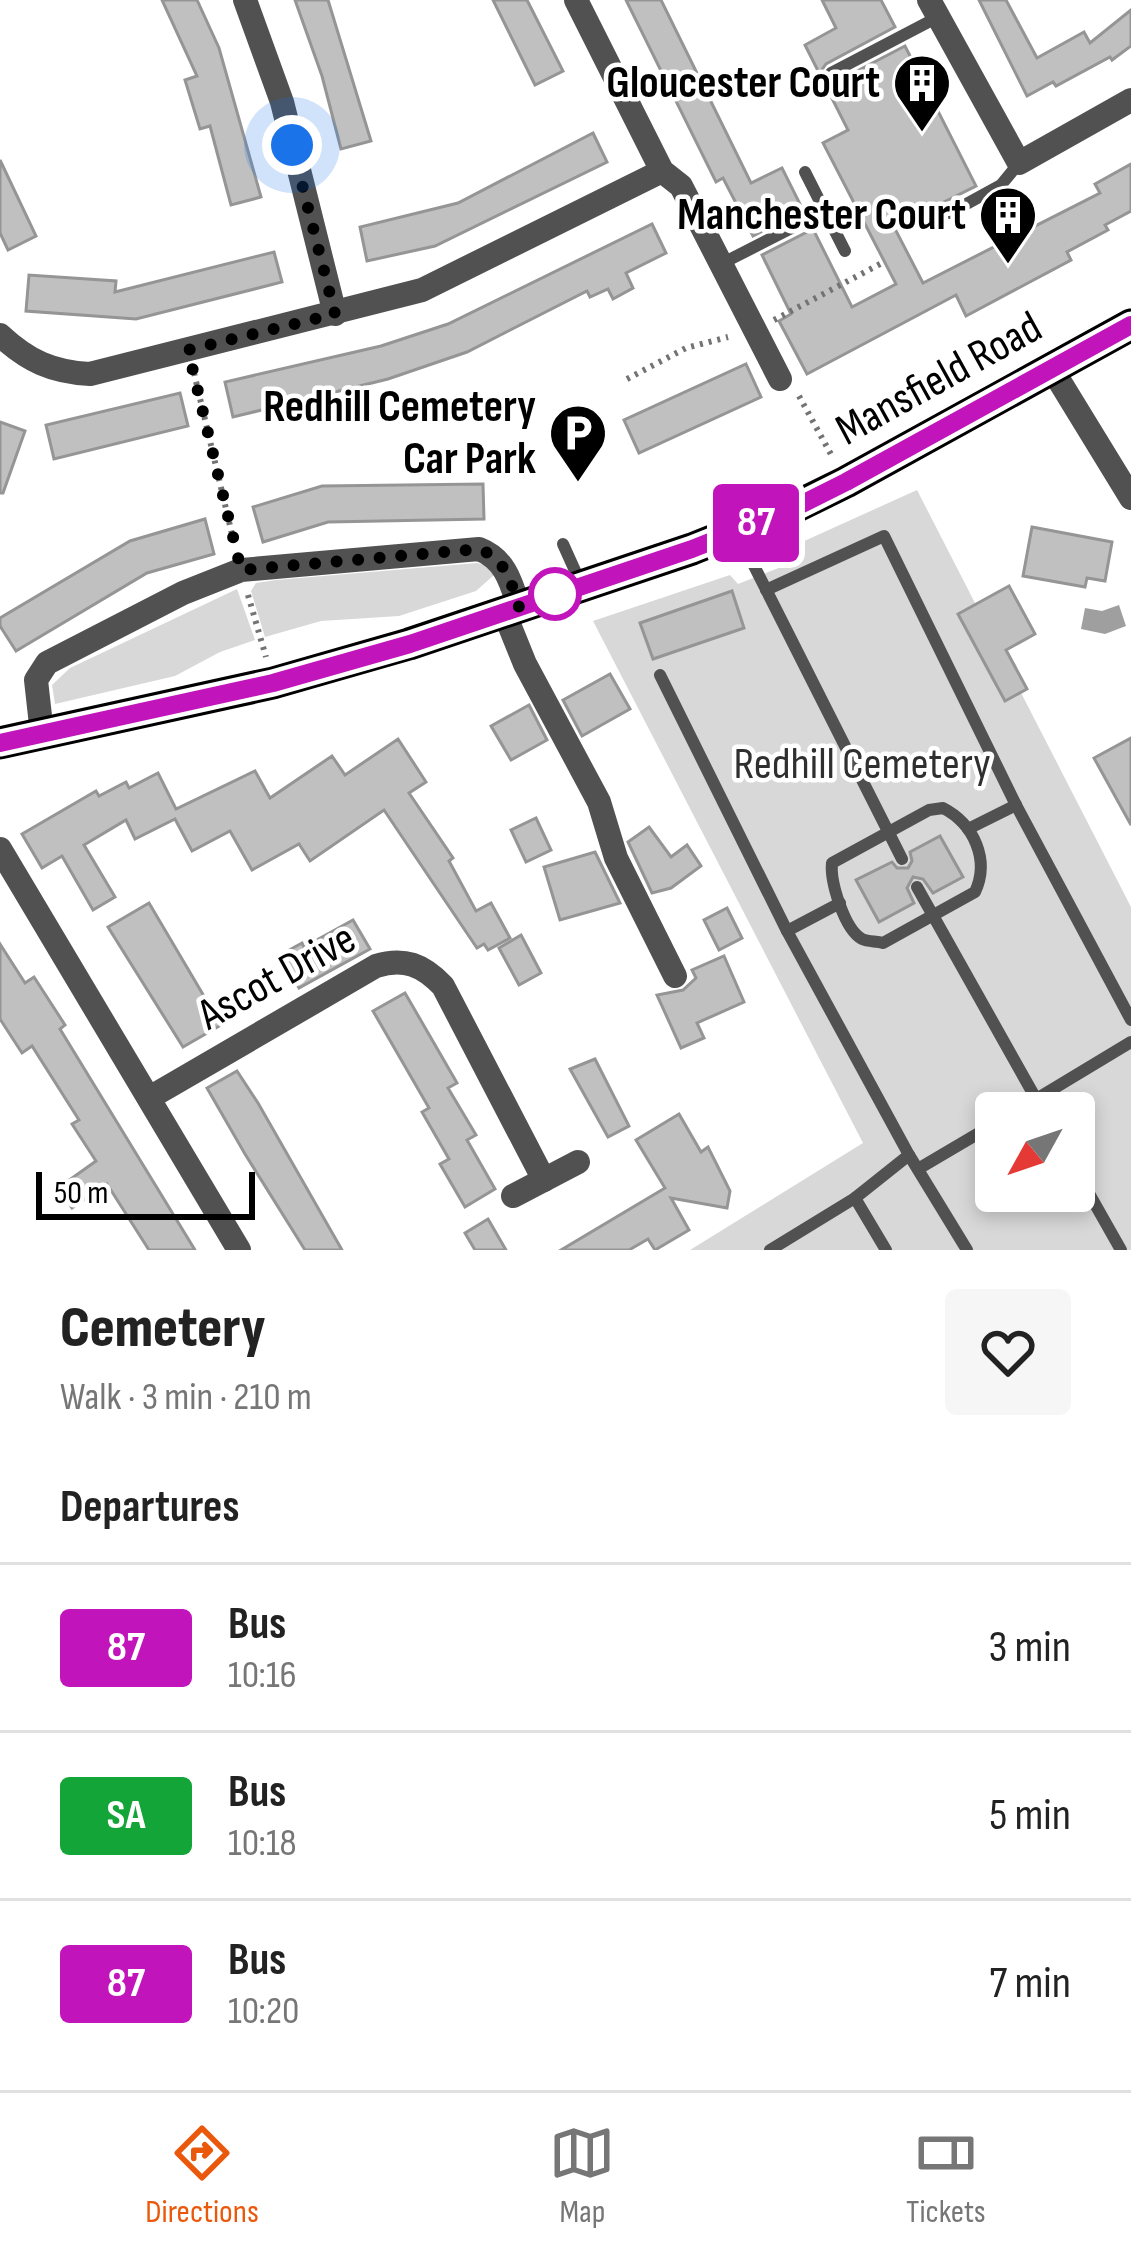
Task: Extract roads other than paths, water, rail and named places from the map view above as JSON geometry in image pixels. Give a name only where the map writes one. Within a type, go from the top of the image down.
[{"type":"highway","name":"Mansfield Road","points":[[0,743],[273,683],[512,609],[736,531],[846,482],[1131,325]]},
{"type":"street","points":[[245,0],[282,103],[335,314]]},
{"type":"street","points":[[576,0],[662,171],[681,187],[780,379]]},
{"type":"street","points":[[933,8],[1019,163],[1131,100]]},
{"type":"street","points":[[0,335],[24,357],[57,372],[90,374],[335,314],[422,290],[662,171]]},
{"type":"street","points":[[1052,368],[1131,499]]},
{"type":"street","points":[[42,734],[36,680],[47,663],[183,593],[241,570],[479,549],[494,554],[504,568],[525,664],[599,802],[616,858],[674,976]]},
{"type":"street","points":[[0,849],[239,1250]]},
{"type":"street","name":"Ascot Drive","points":[[149,1098],[376,966],[395,960],[429,972],[442,986],[544,1180]]},
{"type":"street","points":[[513,1196],[578,1162]]},
{"type":"lane","points":[[831,73],[933,8]]},
{"type":"lane","points":[[950,213],[1001,185],[1019,163]]},
{"type":"lane","points":[[805,172],[844,251]]},
{"type":"lane","points":[[721,264],[825,211]]},
{"type":"lane","points":[[736,531],[902,860]]},
{"type":"lane","points":[[766,590],[884,536],[1016,805],[1131,1020]]},
{"type":"lane","points":[[563,544],[582,586]]},
{"type":"lane","points":[[661,675],[787,932],[909,1155],[968,1250]]},
{"type":"lane","points":[[968,829],[1016,805]]},
{"type":"lane","points":[[943,808],[968,829],[980,851],[981,880],[975,892],[883,943],[862,939],[830,881],[832,863],[888,832],[929,810],[943,808]]},
{"type":"lane","points":[[916,887],[1032,1092]]},
{"type":"lane","points":[[787,932],[840,903]]},
{"type":"lane","points":[[1048,1092],[1131,1042]]},
{"type":"lane","points":[[918,1169],[975,1135]]},
{"type":"lane","points":[[770,1250],[855,1198],[909,1155]]},
{"type":"lane","points":[[855,1198],[886,1250]]},
{"type":"lane","points":[[1095,1205],[1120,1250]]},
{"type":"place","name":"Gloucester Court","points":[[922,134]]},
{"type":"place","name":"Manchester Court","points":[[1008,266]]},
{"type":"place","name":"Redhill Cemetery Car Park","points":[[578,484]]},
{"type":"park label","name":"Redhill Cemetery","points":[[862,764]]}]
